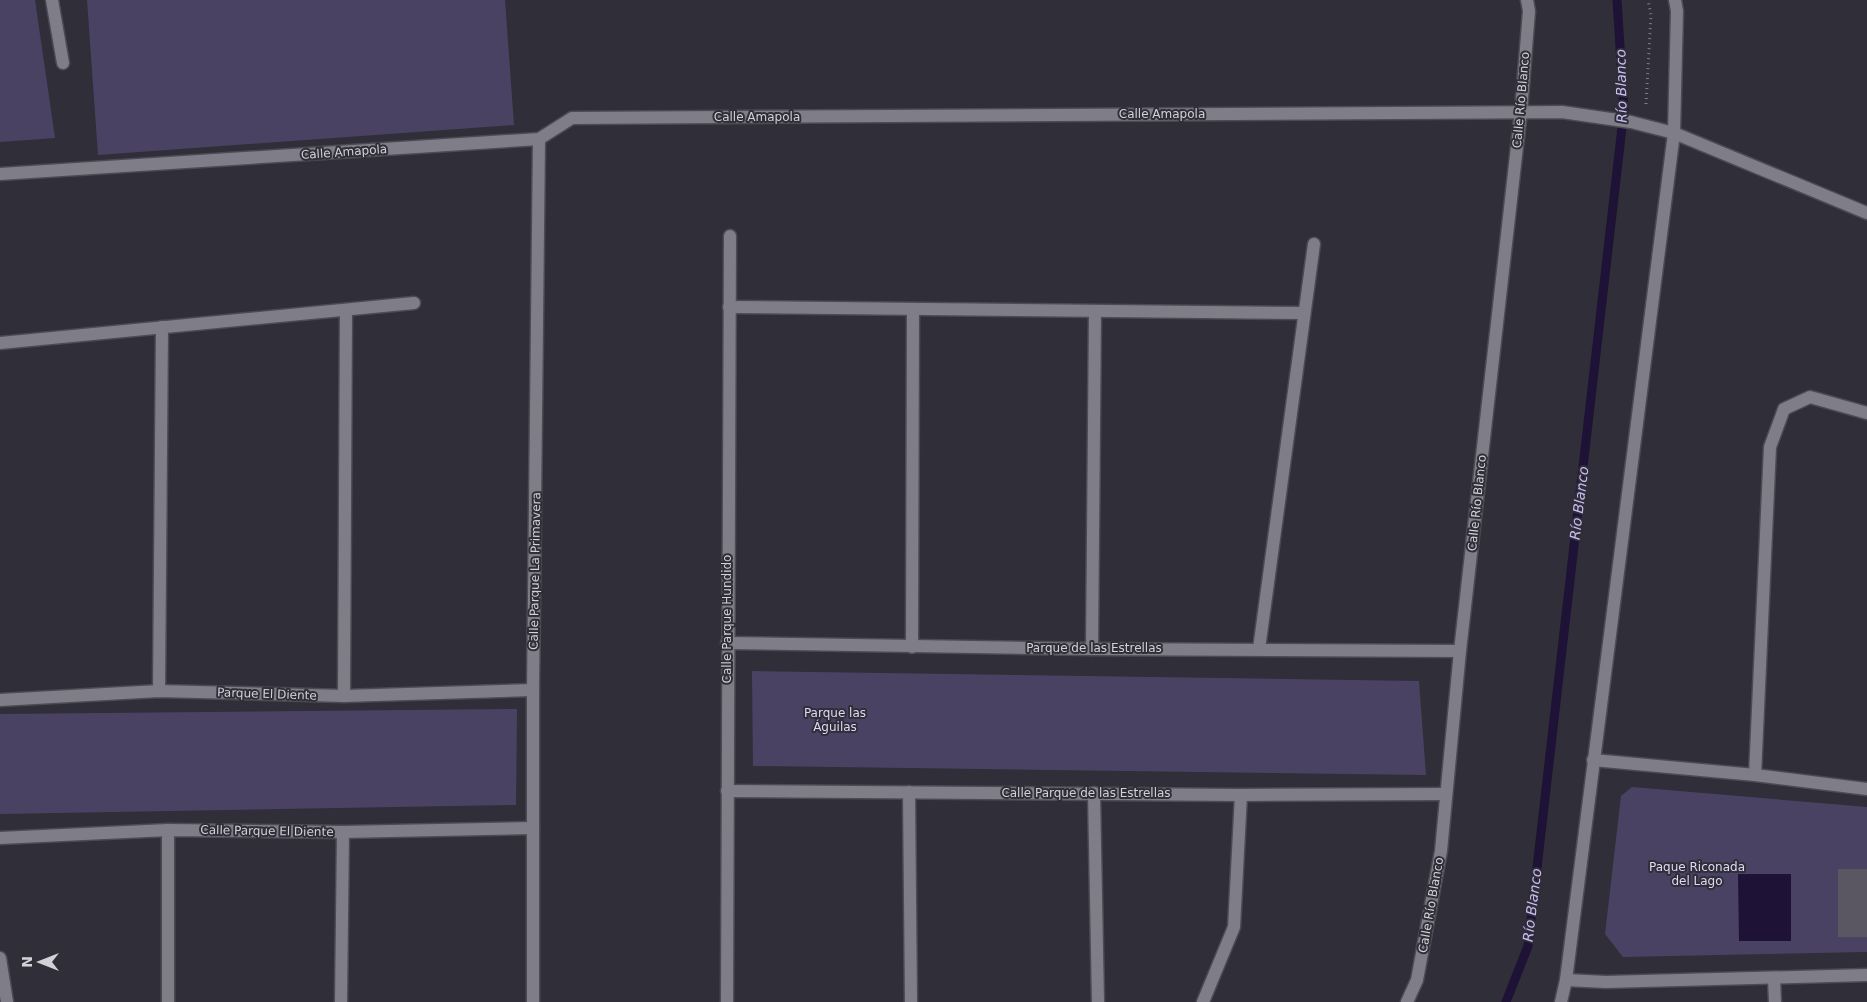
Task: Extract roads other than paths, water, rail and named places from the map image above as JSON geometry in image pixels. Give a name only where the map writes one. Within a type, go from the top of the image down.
[{"type":"street","points":[[52,0],[63,63]]},
{"type":"street","name":"Calle Río Blanco","points":[[1407,1002],[1417,980],[1441,850],[1460,652],[1521,112],[1528,11],[1527,0]]},
{"type":"street","points":[[1561,1002],[1566,980],[1674,133],[1675,0]]},
{"type":"street","name":"Calle Amapola","points":[[0,174],[539,139],[572,118],[1562,112],[1632,122],[1674,133],[1867,213]]},
{"type":"street","name":"Calle Parque La Primavera","points":[[533,1002],[533,690],[539,139]]},
{"type":"street","name":"Calle Parque Hundido","points":[[727,1002],[730,236]]},
{"type":"street","points":[[1259,649],[1314,244]]},
{"type":"street","points":[[0,343],[414,303]]},
{"type":"street","points":[[729,307],[1304,313]]},
{"type":"street","points":[[912,646],[913,309]]},
{"type":"street","points":[[344,696],[346,310]]},
{"type":"street","points":[[1092,649],[1095,312]]},
{"type":"street","points":[[159,691],[162,327]]},
{"type":"street","points":[[1755,775],[1770,448],[1784,409],[1810,398],[1867,412]]},
{"type":"street","name":"Parque de las Estrellas","points":[[727,643],[1092,649],[1460,652]]},
{"type":"street","name":"Parque El Diente","points":[[0,700],[159,691],[344,696],[533,690]]},
{"type":"street","points":[[1593,760],[1755,775],[1867,789]]},
{"type":"street","name":"Calle Parque de las Estrellas","points":[[727,791],[1241,795],[1446,794]]},
{"type":"street","points":[[909,792],[911,1002]]},
{"type":"street","points":[[1094,793],[1098,1002]]},
{"type":"street","points":[[1203,1002],[1234,927],[1241,795]]},
{"type":"street","name":"Calle Parque El Diente","points":[[0,838],[168,830],[343,832],[533,828]]},
{"type":"street","points":[[168,830],[168,1002]]},
{"type":"street","points":[[341,1002],[343,832]]},
{"type":"street","points":[[0,958],[7,1002]]},
{"type":"street","points":[[1566,980],[1606,982],[1867,975]]},
{"type":"street","points":[[1774,978],[1775,1002]]},
{"type":"waterway","name":"Río Blanco","points":[[1506,1002],[1528,946],[1624,110],[1617,0]]},
{"type":"park label","name":"Parque las Águilas","points":[[835,720]]},
{"type":"park label","name":"Paque Riconada del Lago","points":[[1697,874]]}]
